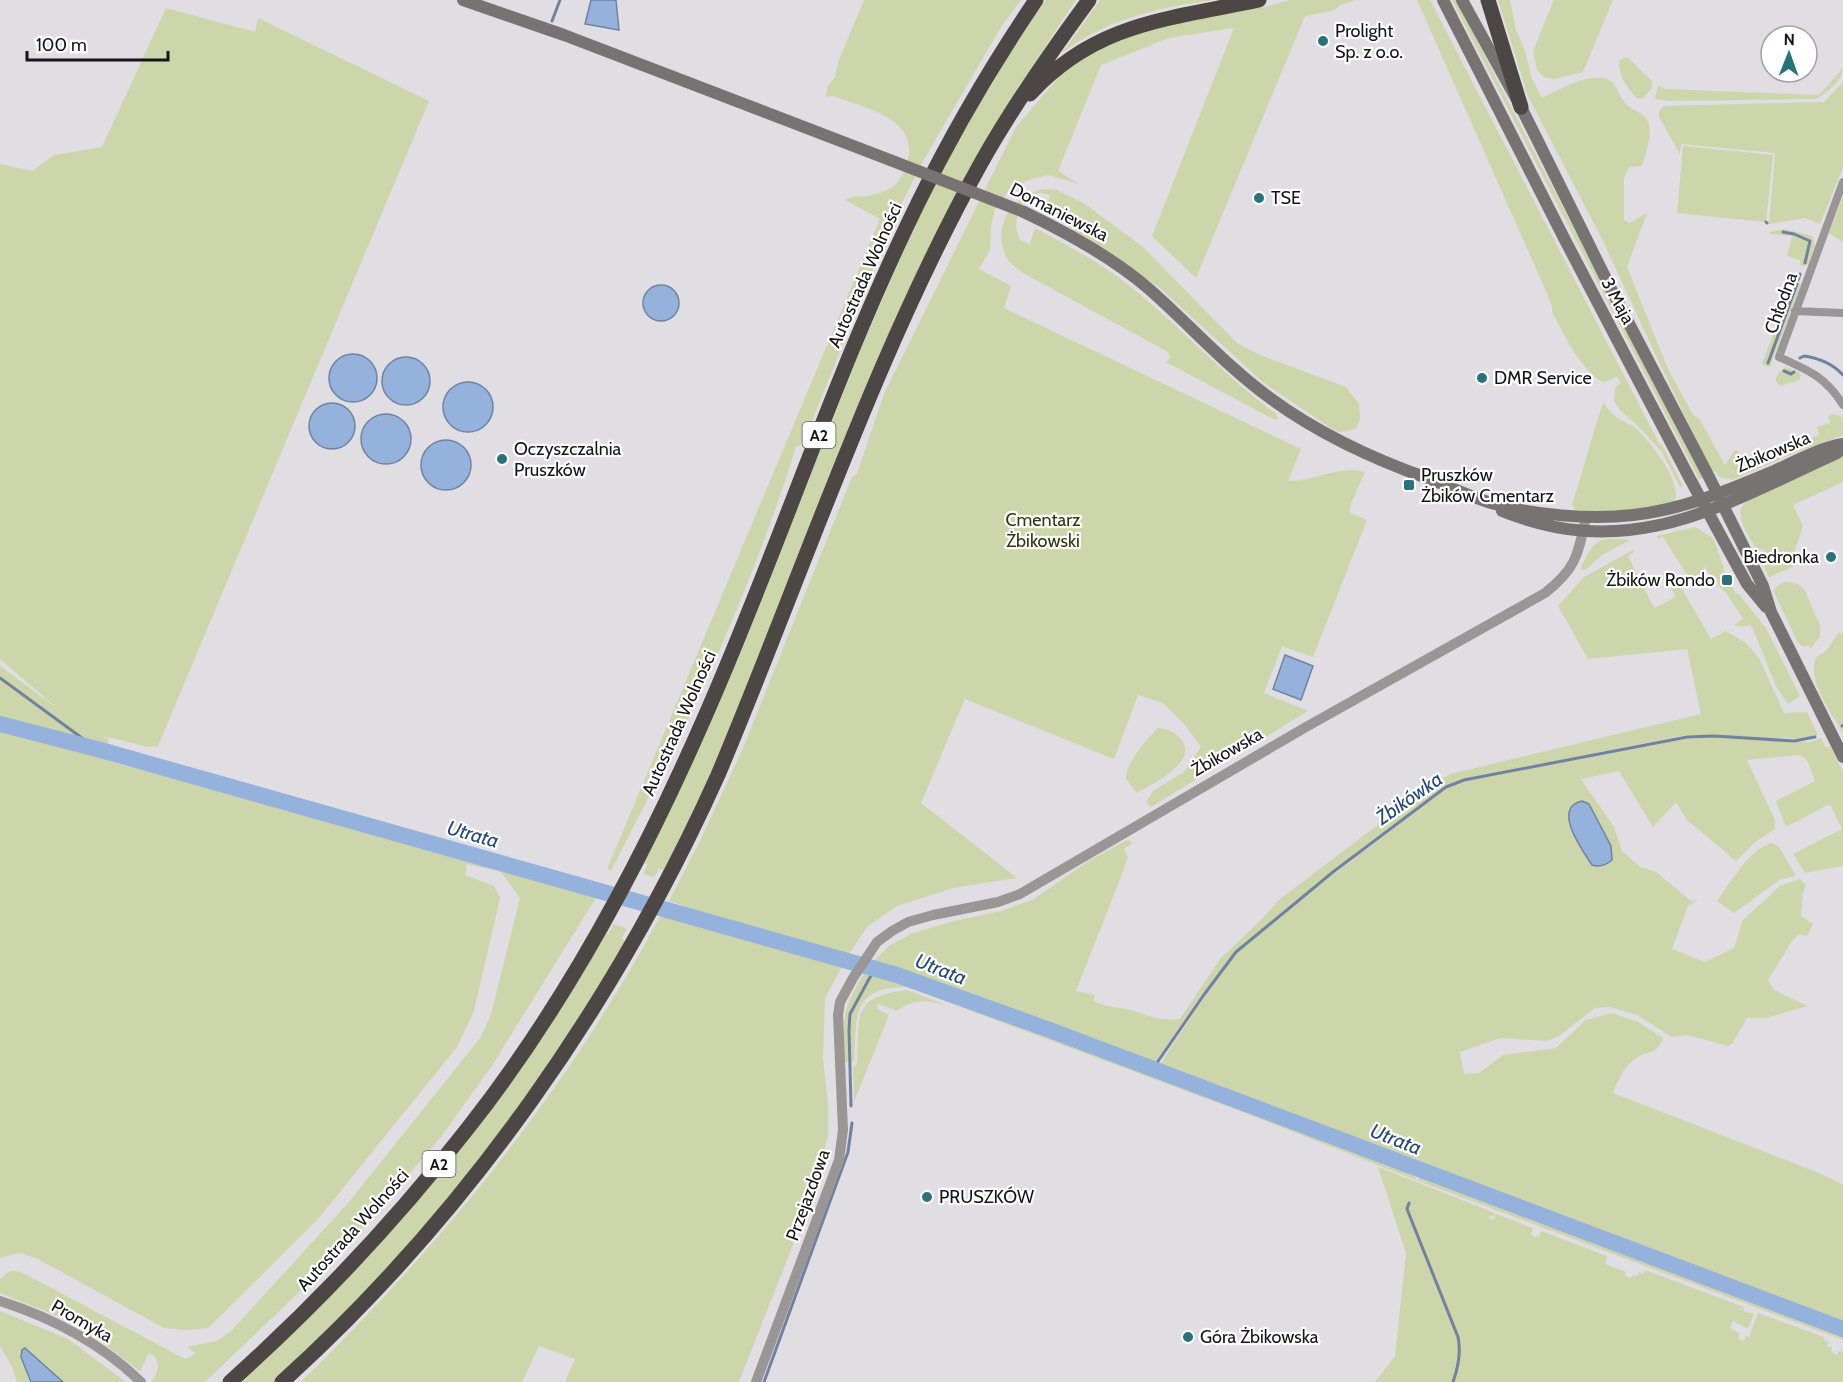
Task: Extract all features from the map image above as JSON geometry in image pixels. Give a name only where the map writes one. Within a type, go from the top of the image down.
[{"type":"highway","name":"Autostrada Wolności","points":[[230,1382],[319,1299],[400,1211],[469,1127],[504,1080],[560,995],[608,913],[653,829],[708,711],[886,271],[949,143],[987,77],[1036,0]]},
{"type":"highway","name":"A2","points":[[282,1382],[376,1290],[479,1170],[559,1060],[614,973],[695,824],[735,733],[866,403],[922,278],[981,163],[1006,121],[1089,0]]},
{"type":"highway","points":[[1006,121],[1049,76],[1091,45],[1130,27],[1164,18],[1259,0]]},
{"type":"highway","points":[[1488,0],[1521,107]]},
{"type":"main road","name":"Domaniewska","points":[[463,0],[564,35],[1024,212],[1059,228],[1122,267],[1269,397],[1344,444],[1375,459],[1491,503],[1552,513],[1586,516],[1632,515],[1653,512],[1717,494]]},
{"type":"main road","name":"3 Maja","points":[[1443,0],[1565,240],[1701,499],[1747,584],[1771,612]]},
{"type":"main road","name":"3 Maja","points":[[1462,0],[1521,107],[1717,494],[1763,586],[1771,612],[1843,757]]},
{"type":"main road","name":"Żbikowska","points":[[1717,494],[1834,445],[1843,446]]},
{"type":"main road","name":"Żbikowska","points":[[1723,506],[1837,453],[1843,446]]},
{"type":"main road","name":"Domaniewska","points":[[1491,503],[1522,519],[1583,531],[1607,532],[1651,527],[1723,506]]},
{"type":"street","name":"Chłodna","points":[[1843,182],[1779,357],[1820,377],[1829,385],[1843,405]]},
{"type":"street","points":[[1795,311],[1843,313]]},
{"type":"street","name":"Żbikowska","points":[[853,978],[877,942],[909,922],[998,902],[1020,894],[1306,727],[1536,598],[1556,585],[1569,572],[1576,560],[1586,516]]},
{"type":"street","name":"Przejazdowa","points":[[756,1382],[841,1153],[843,1130],[838,1015],[840,1002],[853,978]]},
{"type":"street","name":"Promyka","points":[[0,1301],[36,1313],[69,1328],[115,1359],[138,1379]]},
{"type":"green space","points":[[864,0],[1021,0],[1001,27],[923,161],[892,223],[803,443],[796,447],[763,544],[724,640],[686,724],[611,871],[607,869],[880,219],[845,200],[873,195],[891,188],[900,179],[907,162],[909,147],[905,135],[897,125],[873,110],[833,96],[826,97],[827,87],[835,77],[838,62]]},
{"type":"green space","points":[[1046,0],[1076,0],[998,122],[928,250],[872,373],[749,686],[716,763],[664,870],[659,869],[654,877],[643,874],[648,864],[641,862],[756,612],[860,351],[914,226],[949,155],[1028,24]]},
{"type":"green space","points":[[1100,0],[1215,0],[1175,6],[1134,16],[1078,41],[1062,53]]},
{"type":"green space","name":"Cmentarz Żbikowski","points":[[1290,0],[1355,0],[1332,11],[1305,16],[1196,278],[1152,236],[1234,28],[1169,38],[1101,65],[1058,171],[1079,184],[1048,175],[1028,180],[1007,193],[995,209],[991,226],[990,250],[979,269],[1011,286],[1004,308],[1301,449],[1288,481],[1335,472],[1365,472],[1350,506],[1350,513],[1367,520],[1313,657],[1282,646],[1264,693],[1308,711],[1151,807],[1146,802],[1153,791],[1184,772],[1201,747],[1185,725],[1163,703],[1138,695],[1114,759],[965,699],[921,803],[1017,878],[953,888],[897,906],[867,927],[847,957],[825,998],[823,1059],[828,1104],[828,1136],[813,1194],[739,1382],[565,1382],[575,1359],[539,1346],[522,1382],[301,1382],[404,1275],[499,1162],[585,1043],[661,915],[675,918],[682,905],[669,901],[702,837],[743,748],[852,477],[857,474],[884,394],[1016,127],[1064,71],[1100,47],[1134,33]]},
{"type":"green space","points":[[1417,0],[1430,0],[1683,486],[1680,487],[1662,452],[1619,409],[1614,401],[1615,388],[1621,383],[1617,377],[1604,382],[1596,378],[1581,362],[1562,331]]},
{"type":"green space","points":[[1452,0],[1456,0],[1702,477],[1699,479]]},
{"type":"green space","points":[[1498,0],[1510,0],[1516,30],[1525,51],[1532,79],[1542,98],[1577,82],[1597,77],[1605,78],[1614,84],[1625,103],[1644,116],[1649,123],[1649,140],[1643,163],[1641,166],[1629,167],[1624,178],[1624,220],[1630,223],[1647,213],[1627,267],[1668,369],[1693,415],[1699,418],[1725,465],[1735,450],[1752,461],[1819,435],[1817,427],[1830,423],[1828,416],[1830,415],[1843,418],[1843,435],[1732,480],[1720,477],[1715,471],[1712,472],[1603,241],[1528,96]]},
{"type":"green space","points":[[1554,0],[1613,0],[1583,72],[1554,79],[1544,77],[1537,70],[1533,51]]},
{"type":"green space","points":[[166,8],[255,32],[258,18],[429,101],[158,746],[148,747],[103,736],[108,739],[111,762],[468,856],[597,896],[493,1064],[441,1137],[340,1253],[205,1382],[151,1382],[158,1366],[156,1359],[149,1353],[140,1371],[87,1331],[65,1319],[0,1293],[0,1279],[12,1271],[25,1274],[185,1359],[196,1354],[187,1347],[217,1341],[232,1330],[349,1202],[481,1037],[491,1014],[520,898],[501,872],[467,864],[465,875],[494,886],[500,898],[474,1011],[457,1047],[318,1219],[208,1328],[188,1330],[164,1328],[36,1258],[19,1253],[0,1258],[0,666],[58,709],[0,659],[0,164],[32,171],[54,155],[102,147]]},
{"type":"green space","points":[[1627,57],[1652,81],[1652,88],[1643,98],[1638,99],[1622,77],[1619,60]]},
{"type":"green space","points":[[1843,68],[1837,82],[1816,99],[1670,101],[1655,99],[1658,85],[1665,89],[1819,95]]},
{"type":"green space","points":[[1843,82],[1843,167],[1820,224],[1805,218],[1769,224],[1775,153],[1681,144],[1680,154],[1659,117],[1663,106],[1824,102]]},
{"type":"green space","points":[[1683,146],[1773,155],[1766,222],[1677,213]]},
{"type":"green space","points":[[1044,189],[1057,190],[1085,204],[1143,247],[1238,344],[1260,355],[1346,387],[1359,404],[1360,419],[1356,429],[1340,432],[1332,429],[1264,383],[1159,287],[1044,210],[1050,195],[1040,193],[1033,195],[1022,204],[1016,226],[1020,240],[1030,244],[1035,228],[1101,265],[1155,307],[1278,418],[1275,420],[1166,362],[1170,358],[1168,352],[1023,273],[1011,264],[1002,245],[1003,223],[1007,214],[1022,198]]},
{"type":"green space","points":[[1843,197],[1843,242],[1829,233]]},
{"type":"green space","points":[[1785,229],[1812,236],[1815,245],[1808,264],[1800,265],[1801,261],[1787,256],[1792,236],[1770,234],[1770,232]]},
{"type":"green space","points":[[1793,281],[1801,284],[1770,367],[1762,364]]},
{"type":"green space","points":[[1786,367],[1801,375],[1799,380],[1780,386],[1775,380],[1779,372]]},
{"type":"green space","points":[[1603,402],[1616,417],[1641,434],[1657,452],[1675,486],[1676,496],[1673,503],[1630,511],[1577,512],[1572,505]]},
{"type":"green space","points":[[1843,453],[1843,482],[1793,505],[1803,526],[1792,559],[1798,562],[1769,578],[1760,556],[1764,553],[1762,549],[1757,551],[1743,524],[1741,511],[1743,505],[1748,500]]},
{"type":"green space","points":[[1695,527],[1713,538],[1727,582],[1729,581],[1736,594],[1738,593],[1766,628],[1800,696],[1790,703],[1787,703],[1775,684],[1753,629],[1750,625],[1742,627],[1734,625],[1743,619],[1725,591],[1706,569],[1707,562],[1702,573],[1689,578],[1663,537],[1658,539],[1657,536]]},
{"type":"green space","points":[[1610,539],[1630,540],[1602,555],[1585,570],[1580,569],[1593,546],[1598,542]]},
{"type":"green space","points":[[1635,549],[1628,556],[1654,608],[1676,597],[1671,588],[1679,584],[1711,639],[1726,631],[1746,643],[1759,658],[1784,713],[1807,712],[1818,735],[1806,739],[1686,735],[1455,781],[1357,852],[1237,950],[1200,997],[1154,1064],[936,984],[871,964],[889,946],[913,933],[1001,911],[1034,899],[1087,862],[1129,840],[1132,843],[1124,849],[1128,857],[1076,991],[1095,995],[1093,1001],[1104,1005],[1128,1009],[1161,1019],[1180,1019],[1220,959],[1280,899],[1412,799],[1450,774],[1701,714],[1687,649],[1588,659],[1558,606],[1584,577]]},
{"type":"green space","points":[[1781,583],[1798,584],[1804,589],[1820,625],[1820,637],[1810,649],[1809,646],[1802,646],[1797,641],[1773,590]]},
{"type":"green space","points":[[1839,632],[1840,634],[1843,632],[1843,733],[1821,696],[1814,666],[1816,657],[1826,651]]},
{"type":"green space","points":[[1158,728],[1175,733],[1185,746],[1185,754],[1173,770],[1137,793],[1126,779],[1129,766],[1148,738]]},
{"type":"green space","points":[[1701,737],[1810,742],[1821,738],[1826,748],[1830,746],[1843,772],[1843,866],[1805,873],[1793,854],[1842,829],[1830,804],[1786,827],[1776,801],[1815,781],[1807,760],[1799,755],[1747,760],[1775,820],[1775,829],[1754,843],[1736,861],[1687,820],[1676,802],[1653,827],[1619,771],[1581,779],[1614,827],[1622,851],[1640,867],[1656,872],[1691,901],[1698,900],[1688,906],[1672,949],[1705,962],[1734,948],[1743,920],[1780,886],[1800,879],[1806,885],[1803,892],[1801,916],[1813,924],[1807,936],[1799,934],[1792,941],[1768,980],[1774,990],[1808,1006],[1766,1018],[1747,1018],[1732,1044],[1727,1046],[1688,1035],[1672,1037],[1637,1015],[1610,1007],[1595,1008],[1559,1036],[1547,1041],[1500,1038],[1460,1052],[1464,1074],[1479,1073],[1503,1055],[1556,1048],[1586,1020],[1612,1013],[1638,1022],[1663,1038],[1655,1050],[1638,1057],[1629,1064],[1613,1093],[1819,1173],[1843,1185],[1843,1324],[1159,1066],[1235,954],[1309,893],[1450,786]]},
{"type":"green space","points":[[1772,843],[1779,847],[1796,876],[1781,879],[1734,913],[1717,901],[1734,876],[1756,851]]},
{"type":"green space","points":[[614,924],[627,929],[621,939],[626,941],[590,1002],[551,1061],[510,1119],[466,1175],[374,1282],[274,1382],[239,1382],[394,1225],[604,933],[608,934]]},
{"type":"green space","points":[[866,971],[928,990],[1412,1172],[1417,1180],[1424,1176],[1843,1334],[1843,1340],[1413,1179],[1245,1113],[907,987],[888,988],[875,992],[866,999],[857,1018],[854,1061],[844,1062],[845,1014],[852,994]]},
{"type":"green space","points":[[907,990],[954,1008],[917,1002],[897,1011],[878,1004],[877,1009],[889,1015],[854,1102],[853,1068],[857,1064],[859,1021],[862,1012],[867,1004],[876,998]]},
{"type":"green space","points":[[1378,1167],[1495,1213],[1489,1218],[1493,1220],[1496,1214],[1533,1228],[1531,1233],[1534,1237],[1539,1236],[1541,1231],[1607,1256],[1605,1264],[1626,1272],[1625,1276],[1631,1278],[1633,1275],[1637,1276],[1639,1272],[1644,1274],[1645,1270],[1744,1307],[1743,1311],[1754,1314],[1749,1327],[1746,1328],[1733,1321],[1730,1328],[1740,1334],[1738,1339],[1744,1341],[1746,1336],[1749,1337],[1758,1313],[1824,1337],[1824,1340],[1829,1342],[1827,1346],[1832,1348],[1831,1352],[1837,1355],[1839,1351],[1843,1352],[1843,1382],[1375,1382],[1395,1356],[1406,1253]]},
{"type":"green space","points":[[0,1311],[68,1339],[126,1382],[63,1382],[25,1348],[22,1357],[31,1382],[17,1382],[12,1367],[0,1346]]},
{"type":"water","points":[[591,0],[616,0],[619,30],[585,24]]},
{"type":"water","points":[[661,285],[674,290],[679,303],[674,316],[661,321],[648,316],[643,303],[648,290]]},
{"type":"water","points":[[353,354],[370,361],[377,378],[370,395],[353,402],[336,395],[329,378],[336,361]]},
{"type":"water","points":[[401,357],[411,357],[423,364],[430,376],[430,386],[423,398],[411,405],[401,405],[386,394],[382,386],[382,376],[393,361]]},
{"type":"water","points":[[468,382],[486,389],[493,407],[486,425],[468,432],[450,425],[443,407],[450,389]]},
{"type":"water","points":[[332,403],[348,410],[355,426],[348,442],[332,449],[316,442],[309,426],[316,410]]},
{"type":"water","points":[[381,414],[391,414],[404,421],[411,434],[411,444],[404,457],[391,464],[381,464],[372,460],[365,453],[361,444],[361,434],[365,425],[372,418]]},
{"type":"water","points":[[446,440],[460,444],[467,451],[471,465],[467,479],[460,486],[446,490],[432,486],[425,479],[421,465],[425,451],[432,444]]},
{"type":"water","points":[[1285,655],[1313,666],[1301,700],[1273,689]]},
{"type":"water","points":[[1582,801],[1589,804],[1611,846],[1612,860],[1603,866],[1592,865],[1569,821],[1569,812],[1573,805]]},
{"type":"water","points":[[25,1348],[63,1382],[31,1382],[21,1357],[22,1350]]},
{"type":"waterway","points":[[552,21],[560,0]]},
{"type":"waterway","points":[[1783,232],[1810,241],[1805,263]]},
{"type":"waterway","points":[[1798,280],[1800,274]]},
{"type":"waterway","points":[[1768,363],[1797,284]]},
{"type":"waterway","points":[[1800,358],[1804,356],[1820,360],[1843,375]]},
{"type":"waterway","points":[[1784,371],[1791,374],[1794,372]]},
{"type":"waterway","points":[[0,678],[97,749]]},
{"type":"waterway","name":"Utrata","points":[[0,724],[97,749],[897,975],[1047,1029],[1843,1329]]},
{"type":"waterway","name":"Żbikówka","points":[[1152,1070],[1236,952],[1333,872],[1446,787],[1464,780],[1687,737],[1714,736],[1794,741],[1815,737]]},
{"type":"waterway","points":[[851,1106],[850,1014],[875,968]]},
{"type":"waterway","points":[[764,1382],[848,1152],[852,1123]]},
{"type":"waterway","points":[[1409,1203],[1407,1209],[1458,1337],[1458,1360],[1453,1382]]},
{"type":"place","name":"Prolight Sp. z o.o.","points":[[1323,41]]},
{"type":"place","name":"TSE","points":[[1259,198]]},
{"type":"place","name":"DMR Service","points":[[1482,378]]},
{"type":"place","name":"Oczyszczalnia Pruszków","points":[[502,459]]},
{"type":"place","name":"Pruszków Żbików Cmentarz","points":[[1409,485]]},
{"type":"place","name":"Biedronka","points":[[1831,557]]},
{"type":"place","name":"Żbików Rondo","points":[[1727,580]]},
{"type":"place","name":"PRUSZKÓW","points":[[927,1197]]},
{"type":"place","name":"Góra Żbikowska","points":[[1188,1337]]}]
